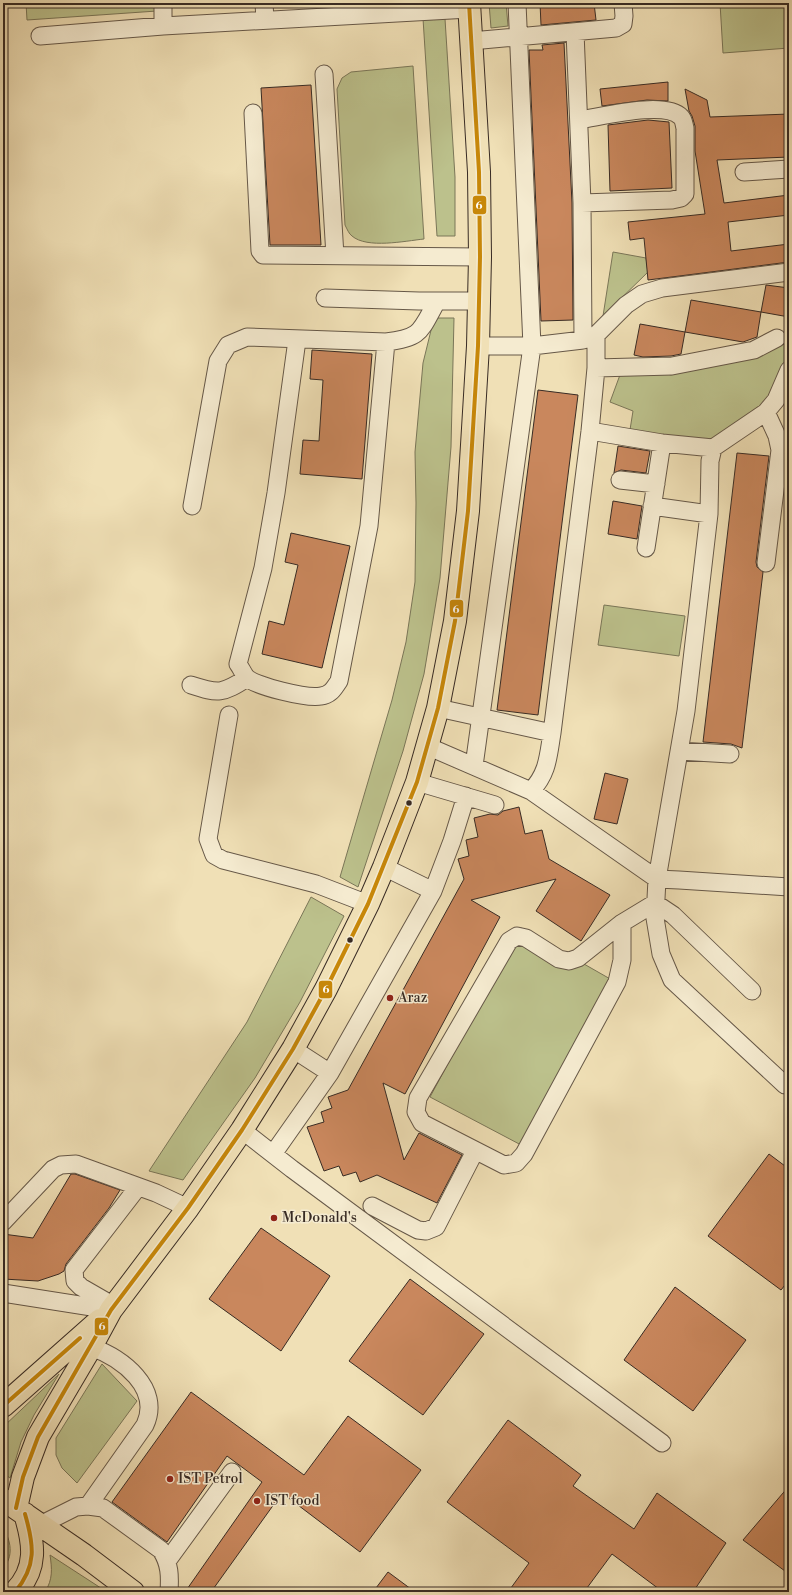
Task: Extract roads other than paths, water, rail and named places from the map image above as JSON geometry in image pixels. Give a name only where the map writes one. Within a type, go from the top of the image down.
[{"type":"main road","points":[[14,1592],[23,1584],[31,1568],[32,1545],[29,1528],[21,1511],[23,1477],[38,1437],[85,1343],[188,1208],[242,1130],[293,1050],[326,989],[368,904],[417,782],[438,708],[455,621],[468,511],[478,346],[480,256],[479,172],[469,6]]},
{"type":"main road","points":[[3,1406],[85,1343]]},
{"type":"main road","points":[[21,1511],[133,1592]]},
{"type":"street","points":[[163,3],[163,26]]},
{"type":"street","points":[[264,3],[265,20]]},
{"type":"street","points":[[474,766],[532,346],[517,3]]},
{"type":"street","points":[[471,41],[616,28],[623,24],[623,3]]},
{"type":"street","points":[[40,36],[163,26],[469,6]]},
{"type":"street","points":[[531,790],[540,782],[544,773],[552,734],[590,431],[596,368],[590,337],[582,203],[575,32]]},
{"type":"street","points":[[324,74],[335,256]]},
{"type":"street","points":[[579,120],[638,110],[663,109],[675,112],[682,118],[685,128],[685,194],[681,198],[672,200],[582,203]]},
{"type":"street","points":[[253,113],[260,251],[263,255],[480,256]]},
{"type":"street","points":[[744,172],[789,169]]},
{"type":"street","points":[[478,346],[532,346],[590,337],[626,305],[642,294],[662,288],[789,272]]},
{"type":"street","points":[[325,298],[479,301]]},
{"type":"street","points":[[192,506],[218,361],[228,346],[247,337],[297,340],[386,342],[403,340],[413,337],[421,330],[437,301]]},
{"type":"street","points":[[596,368],[672,366],[754,350],[777,338]]},
{"type":"street","points":[[297,340],[276,493],[263,568],[238,664],[247,678],[259,684],[306,697],[321,696],[331,692],[338,680],[369,526],[386,342]]},
{"type":"street","points":[[590,431],[662,443],[713,448],[766,412],[776,400],[789,370]]},
{"type":"street","points":[[766,412],[777,436],[780,450],[766,563]]},
{"type":"street","points":[[646,548],[662,443]]},
{"type":"street","points":[[713,448],[710,461],[709,514],[686,711],[657,879],[655,918],[661,954],[672,980],[785,1085]]},
{"type":"street","points":[[620,480],[656,484]]},
{"type":"street","points":[[652,506],[709,514]]},
{"type":"street","points":[[191,685],[211,692],[220,692],[230,689],[247,678]]},
{"type":"street","points":[[438,708],[552,734]]},
{"type":"street","points":[[229,715],[208,839],[214,855],[223,860],[316,884],[368,904]]},
{"type":"street","points":[[427,746],[531,790],[657,879],[789,887]]},
{"type":"street","points":[[679,751],[730,754]]},
{"type":"street","points":[[417,782],[495,805]]},
{"type":"street","points":[[273,1154],[330,1072],[433,891],[452,842],[466,796]]},
{"type":"street","points":[[384,867],[433,891]]},
{"type":"street","points":[[622,923],[622,960],[617,982],[524,1154],[516,1164],[504,1165],[422,1123],[416,1112],[418,1098],[509,941],[517,936],[526,938],[559,959],[569,961],[578,958],[622,923],[655,903]]},
{"type":"street","points":[[655,903],[673,915],[752,991]]},
{"type":"street","points":[[293,1050],[330,1072]]},
{"type":"street","points":[[242,1130],[662,1443]]},
{"type":"street","points":[[372,1206],[418,1230],[426,1231],[436,1227],[475,1151]]},
{"type":"street","points":[[3,1222],[52,1169],[61,1165],[76,1164],[138,1187],[188,1208]]},
{"type":"street","points":[[113,1308],[81,1287],[75,1281],[74,1270],[138,1187]]},
{"type":"street","points":[[3,1293],[113,1308]]},
{"type":"street","points":[[85,1343],[121,1362],[132,1373],[148,1395],[150,1406],[149,1416],[145,1425],[88,1506]]},
{"type":"street","points":[[168,1560],[232,1472]]},
{"type":"street","points":[[21,1511],[88,1506],[103,1508],[162,1550],[168,1560],[170,1573],[169,1592]]},
{"type":"place","name":"Araz","points":[[390,998]]},
{"type":"place","name":"McDonald's","points":[[274,1218]]},
{"type":"place","name":"IST Petrol","points":[[170,1479]]},
{"type":"place","name":"IST food","points":[[257,1501]]}]
